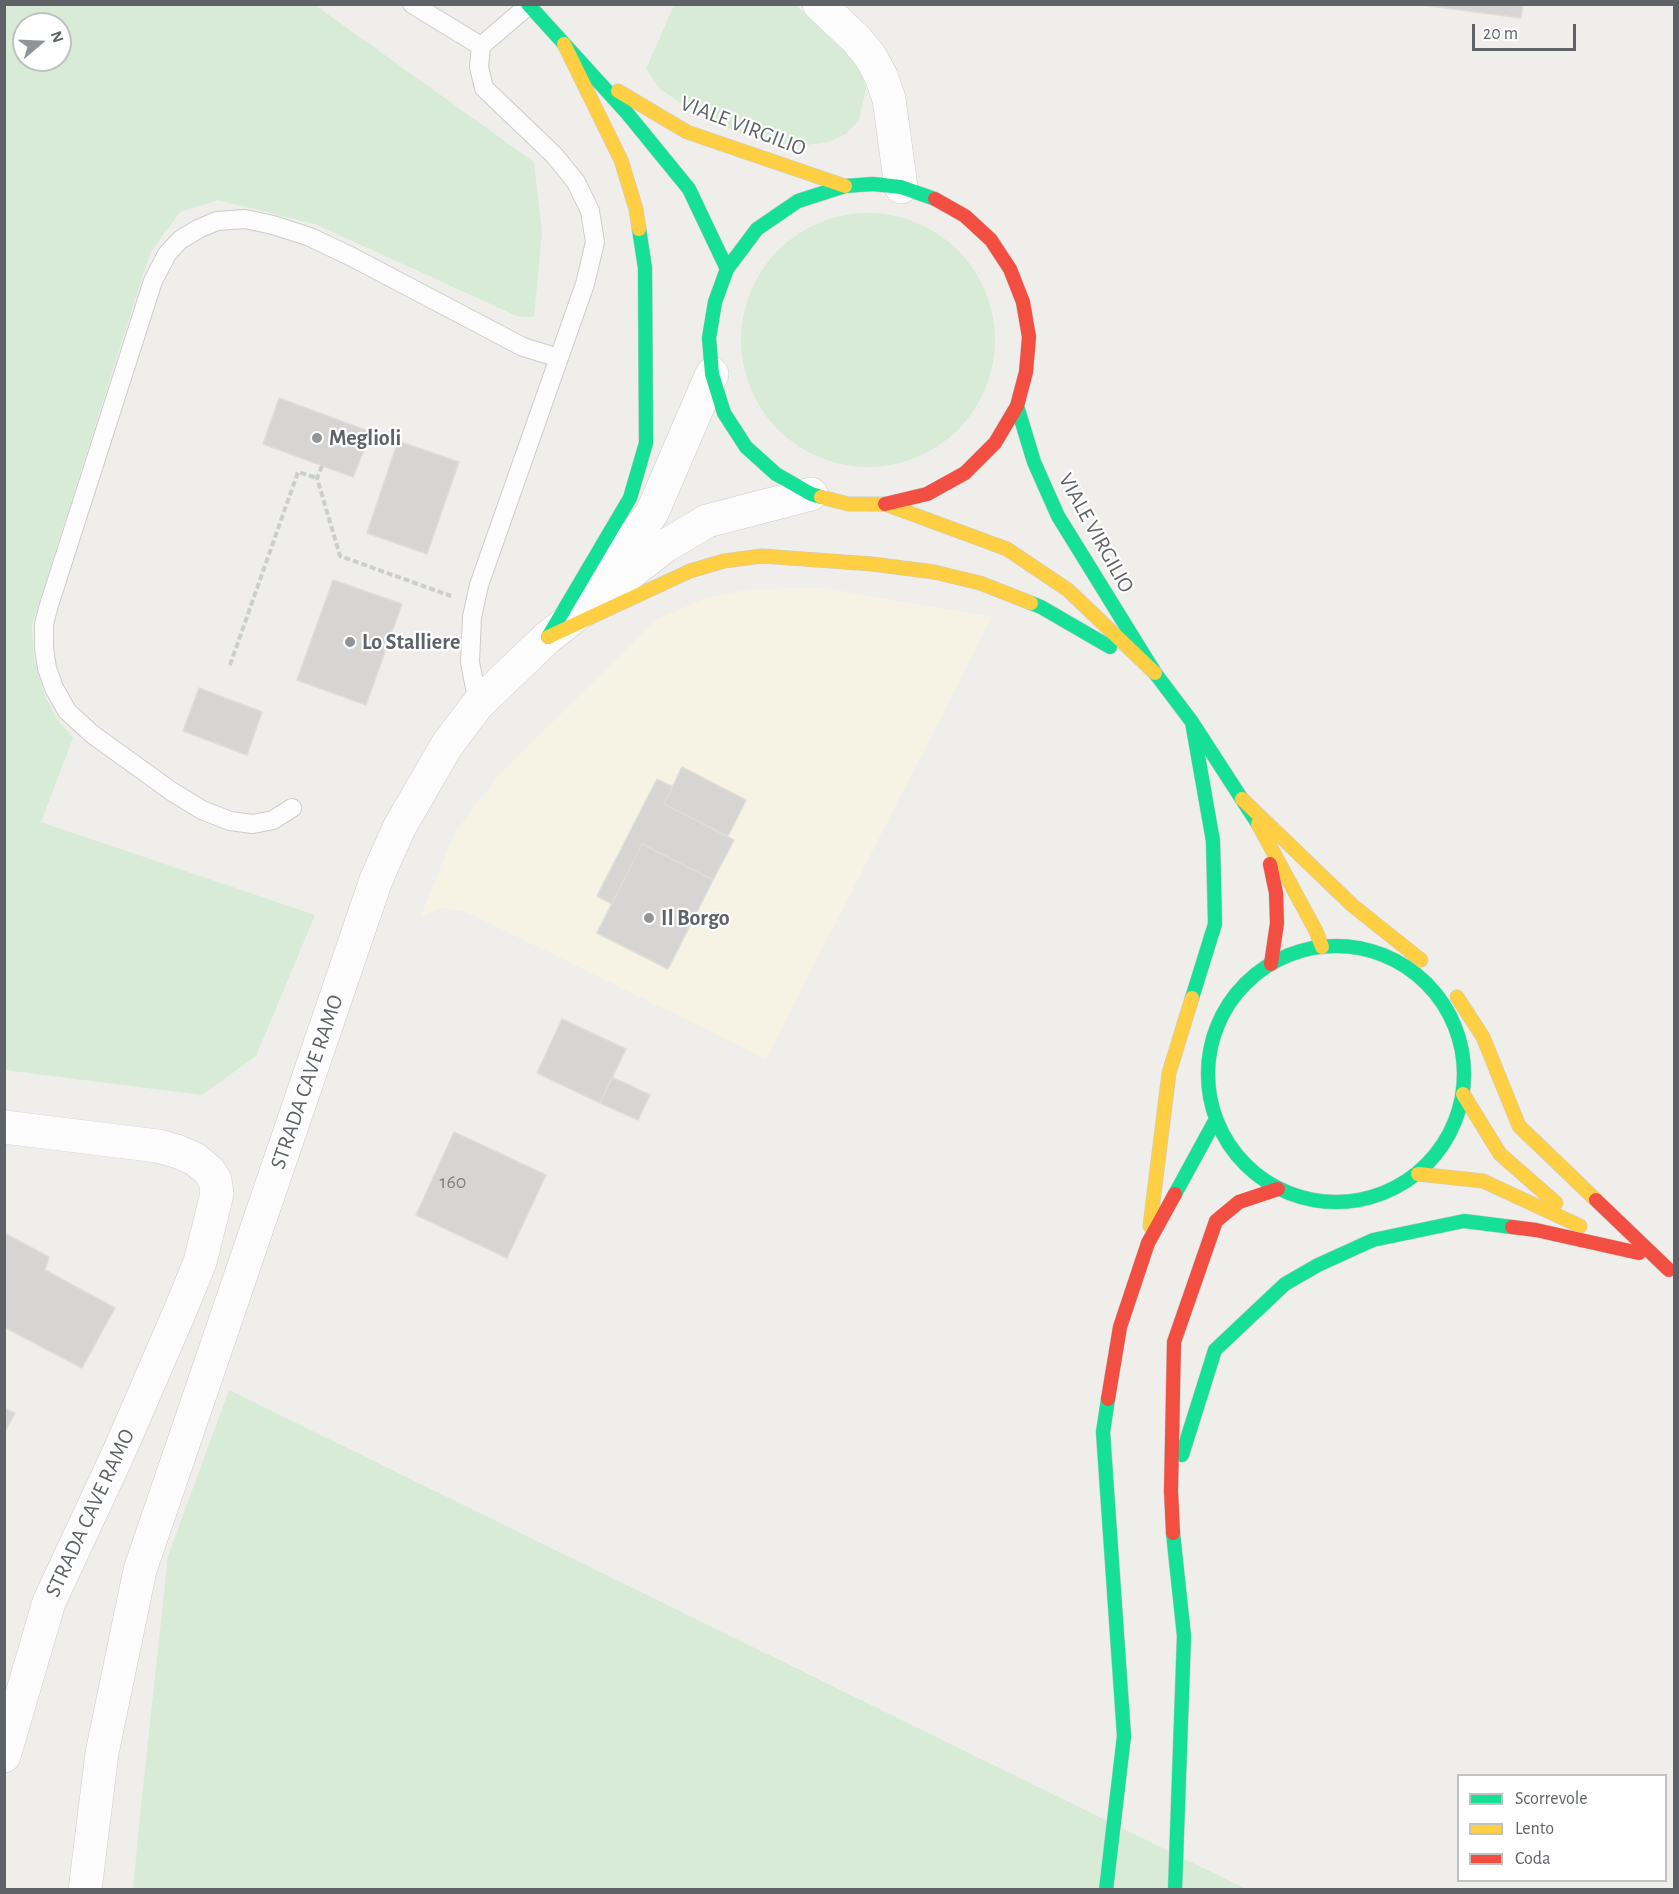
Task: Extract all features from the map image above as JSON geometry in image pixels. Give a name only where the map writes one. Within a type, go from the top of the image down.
[{"type":"main road","name":"VIALE VIRGILIO","points":[[529,5],[627,113],[689,189],[727,269]]},
{"type":"main road","points":[[548,636],[630,498],[646,443],[645,268],[636,209],[621,160],[564,44]]},
{"type":"main road","name":"VIALE VIRGILIO","points":[[598,81],[687,132],[845,186]]},
{"type":"main road","points":[[873,184],[901,187],[934,198],[965,216],[991,240],[1010,270],[1023,302],[1029,337],[1026,372],[1017,406],[995,443],[965,473],[927,494],[885,504],[848,504],[811,494],[776,474],[746,447],[724,413],[712,374],[709,338],[714,302],[727,269],[757,229],[798,201],[845,186],[873,184]]},
{"type":"main road","name":"VIALE VIRGILIO","points":[[1017,406],[1034,462],[1058,516],[1155,673],[1192,722],[1264,833],[1316,931],[1322,947]]},
{"type":"main road","name":"VIALE VIRGILIO","points":[[885,504],[1006,549],[1068,590],[1155,673]]},
{"type":"main road","points":[[548,636],[690,571],[724,561],[762,556],[872,564],[934,572],[980,583],[1041,607],[1155,673]]},
{"type":"main road","points":[[1148,1243],[1169,1073],[1215,924],[1213,841],[1192,722]]},
{"type":"main road","points":[[1242,799],[1352,905],[1433,971]]},
{"type":"main road","name":"VIALE VIRGILIO","points":[[1264,833],[1276,893],[1277,923],[1271,964]]},
{"type":"main road","points":[[1322,947],[1349,947],[1377,953],[1402,964],[1424,981],[1445,1007],[1458,1038],[1463,1061],[1462,1094],[1457,1117],[1434,1157],[1418,1174],[1384,1193],[1347,1202],[1311,1200],[1278,1189],[1249,1168],[1227,1141],[1216,1119],[1209,1089],[1209,1059],[1216,1029],[1231,1001],[1248,980],[1271,964],[1295,953],[1322,947]]},
{"type":"main road","points":[[1451,986],[1483,1037],[1519,1126],[1672,1273]]},
{"type":"main road","points":[[1462,1094],[1500,1154],[1544,1194],[1598,1233]]},
{"type":"main road","points":[[1106,1890],[1124,1736],[1103,1432],[1120,1327],[1148,1243],[1216,1119]]},
{"type":"main road","points":[[1418,1174],[1483,1181],[1551,1214],[1598,1233],[1639,1253],[1672,1273]]},
{"type":"main road","points":[[1175,1890],[1184,1636],[1171,1491],[1174,1342],[1216,1221],[1239,1202],[1278,1189]]},
{"type":"main road","points":[[1171,1491],[1215,1350],[1286,1284],[1318,1265],[1373,1240],[1464,1221],[1536,1230],[1639,1253]]},
{"type":"street","points":[[819,4],[856,39],[870,56],[880,76],[889,99],[901,187]]},
{"type":"street","name":"STRADA CAVE RAMO","points":[[85,1890],[102,1753],[140,1570],[376,880],[399,828],[447,745],[478,704],[548,636],[652,513],[712,374]]},
{"type":"street","name":"STRADA CAVE RAMO","points":[[548,636],[665,546],[707,521],[811,494]]},
{"type":"street","name":"STRADA CAVE RAMO","points":[[4,1127],[158,1146],[176,1151],[195,1159],[209,1171],[215,1180],[217,1194],[200,1262],[180,1311],[119,1452],[49,1602],[4,1756]]},
{"type":"street","name":"STRADA CAVE RAMO","points":[[108,1890],[120,1740],[140,1570]]},
{"type":"lane","points":[[412,4],[481,46]]},
{"type":"lane","points":[[478,704],[470,662],[474,605],[479,585],[585,284],[595,242],[590,211],[576,182],[554,155],[484,88],[479,67],[481,46],[529,5]]},
{"type":"lane","points":[[292,808],[273,820],[253,824],[230,821],[202,810],[171,791],[92,734],[67,711],[54,688],[47,668],[44,624],[49,605],[153,281],[166,254],[180,240],[217,221],[245,219],[273,225],[310,237],[352,256],[524,347],[559,358]]},
{"type":"path","points":[[322,466],[317,478],[340,556],[474,605]]},
{"type":"path","points":[[230,665],[298,472],[317,478]]},
{"type":"shaded area","points":[[824,588],[992,617],[766,1059],[469,913],[442,907],[420,918],[454,834],[498,776],[656,620],[704,599],[750,589]]},
{"type":"green space","points":[[5,4],[315,5],[534,162],[542,232],[534,317],[519,317],[315,224],[218,200],[180,212],[150,253],[32,625],[34,659],[44,693],[56,718],[73,738],[41,822],[315,915],[256,1056],[202,1095],[5,1070]]},
{"type":"green space","points":[[674,5],[796,5],[858,65],[866,88],[859,120],[846,134],[828,142],[798,146],[769,142],[734,131],[694,112],[660,89],[646,69]]},
{"type":"green space","points":[[856,213],[880,213],[917,222],[939,234],[958,250],[974,269],[986,291],[993,315],[995,340],[993,365],[986,389],[974,411],[958,430],[939,446],[917,458],[880,467],[856,467],[819,458],[797,446],[770,421],[750,389],[746,377],[741,352],[741,328],[750,291],[762,269],[787,242],[819,222],[831,218]]},
{"type":"green space","points":[[229,1390],[1246,1889],[133,1890],[168,1556]]},
{"type":"building","points":[[1414,4],[1523,4],[1521,18]]},
{"type":"building","name":"Meglioli","points":[[279,398],[371,432],[353,477],[263,444]]},
{"type":"building","points":[[398,441],[459,462],[427,554],[367,533]]},
{"type":"building","name":"Lo Stalliere","points":[[333,580],[402,604],[366,705],[297,680]]},
{"type":"building","points":[[199,688],[262,712],[247,755],[183,731]]},
{"type":"building","points":[[682,767],[746,800],[728,836],[664,804]]},
{"type":"building","points":[[657,779],[673,787],[664,804],[734,840],[713,880],[642,844],[612,904],[597,896]]},
{"type":"building","name":"Il Borgo","points":[[642,844],[713,880],[668,969],[597,933]]},
{"type":"building","points":[[562,1019],[626,1049],[600,1103],[537,1073]]},
{"type":"building","points":[[612,1077],[650,1095],[638,1120],[600,1103]]},
{"type":"building","points":[[454,1132],[546,1175],[507,1258],[416,1215]]},
{"type":"building","points":[[4,1233],[49,1257],[45,1270],[115,1308],[82,1368],[4,1327]]},
{"type":"building","points":[[4,1408],[15,1413],[4,1434]]},
{"type":"traffic: fast","points":[[528,4],[627,113],[689,189],[727,269]]},
{"type":"traffic: fast","points":[[821,497],[811,494],[776,474],[746,447],[724,413],[712,374],[709,338],[715,302],[727,269],[757,229],[798,201],[845,186],[873,184],[901,187],[935,199]]},
{"type":"traffic: fast","points":[[548,637],[630,498],[646,443],[645,268],[639,229]]},
{"type":"traffic: fast","points":[[1017,406],[1034,462],[1058,516],[1155,673],[1192,722],[1258,824]]},
{"type":"traffic: fast","points":[[1031,603],[1110,647]]},
{"type":"traffic: fast","points":[[1192,722],[1213,841],[1215,924],[1192,998]]},
{"type":"traffic: fast","points":[[1336,946],[1361,949],[1385,956],[1417,975],[1435,993],[1454,1025],[1461,1049],[1464,1074],[1461,1099],[1454,1123],[1435,1155],[1417,1173],[1385,1192],[1361,1199],[1336,1202],[1311,1199],[1287,1192],[1255,1173],[1237,1155],[1218,1123],[1211,1099],[1208,1074],[1211,1049],[1218,1025],[1237,993],[1255,975],[1287,956],[1311,949],[1336,946]]},
{"type":"traffic: fast","points":[[1175,1194],[1216,1119]]},
{"type":"traffic: fast","points":[[1182,1455],[1215,1350],[1285,1284],[1318,1265],[1373,1240],[1464,1221],[1512,1227]]},
{"type":"traffic: fast","points":[[1106,1890],[1124,1736],[1103,1432],[1108,1399]]},
{"type":"traffic: fast","points":[[1173,1533],[1184,1636],[1175,1890]]},
{"type":"traffic: slow","points":[[564,44],[621,160],[636,209],[639,229]]},
{"type":"traffic: slow","points":[[618,91],[687,132],[845,186]]},
{"type":"traffic: slow","points":[[821,497],[848,504],[885,504],[1007,549],[1068,590],[1155,673]]},
{"type":"traffic: slow","points":[[548,637],[690,571],[724,561],[762,556],[872,564],[934,572],[980,583],[1031,603]]},
{"type":"traffic: slow","points":[[1242,799],[1352,905],[1421,960]]},
{"type":"traffic: slow","points":[[1258,824],[1316,931],[1322,947]]},
{"type":"traffic: slow","points":[[1457,997],[1483,1037],[1519,1126],[1596,1200]]},
{"type":"traffic: slow","points":[[1150,1226],[1169,1073],[1192,998]]},
{"type":"traffic: slow","points":[[1463,1094],[1500,1154],[1556,1203]]},
{"type":"traffic: slow","points":[[1418,1174],[1483,1181],[1580,1226]]},
{"type":"traffic: jam","points":[[885,504],[927,494],[965,473],[995,443],[1017,406],[1026,372],[1029,337],[1023,302],[1010,269],[991,240],[965,216],[935,199]]},
{"type":"traffic: jam","points":[[1270,864],[1276,893],[1277,923],[1271,964]]},
{"type":"traffic: jam","points":[[1173,1533],[1171,1491],[1174,1342],[1216,1221],[1239,1202],[1278,1189]]},
{"type":"traffic: jam","points":[[1108,1399],[1120,1327],[1148,1243],[1175,1194]]},
{"type":"traffic: jam","points":[[1596,1200],[1669,1270]]},
{"type":"traffic: jam","points":[[1512,1227],[1536,1230],[1639,1253]]},
{"type":"place","name":"Meglioli","points":[[317,438]]},
{"type":"place","name":"Lo Stalliere","points":[[350,642]]},
{"type":"place","name":"Il Borgo","points":[[649,918]]}]
